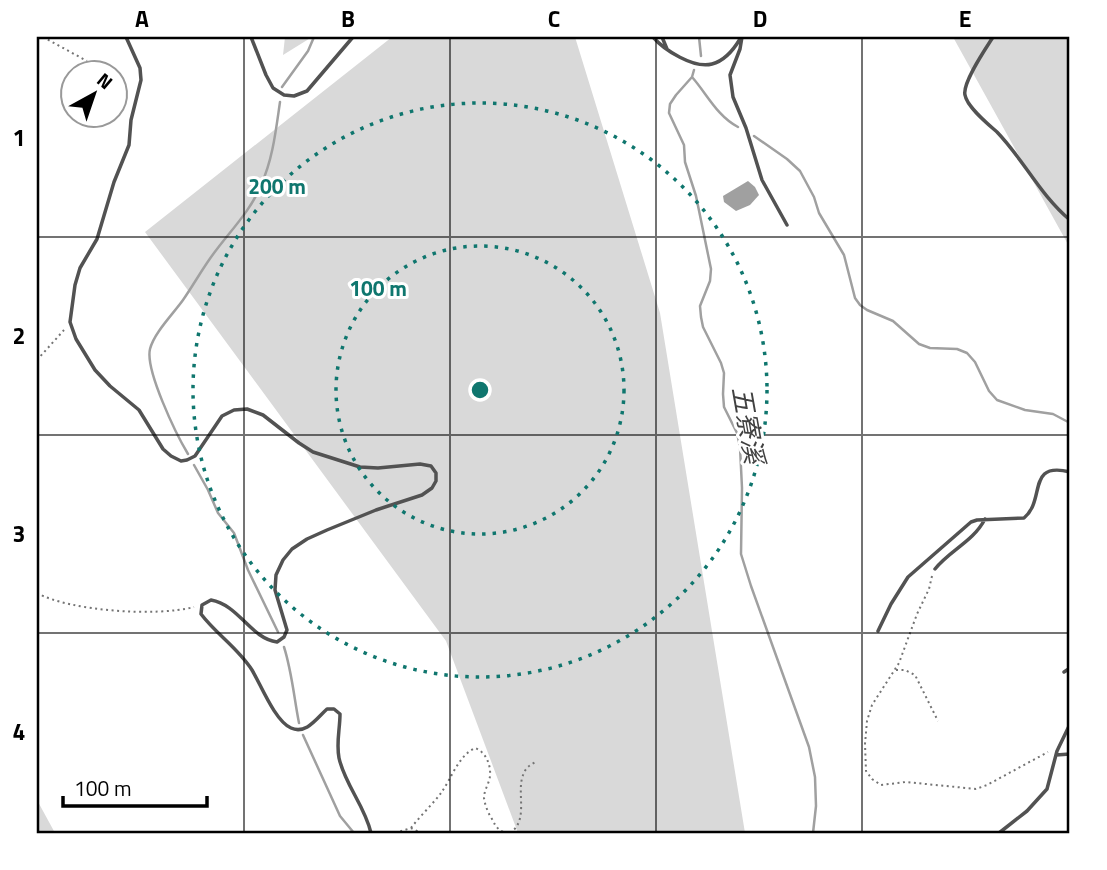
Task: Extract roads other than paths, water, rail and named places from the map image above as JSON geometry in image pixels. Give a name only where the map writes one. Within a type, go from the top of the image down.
[{"type":"lane","points":[[125,37],[140,68],[141,80],[131,120],[129,145],[114,182],[100,231],[80,268],[75,285],[71,322],[76,339],[94,370],[139,410],[163,449],[181,461],[195,456],[222,416],[247,408],[262,415],[313,452],[360,467],[420,464],[431,467],[436,473],[432,488],[422,495],[327,530],[292,549],[276,575],[275,590],[287,630],[284,637],[277,642],[268,641],[254,631],[234,610],[222,602],[211,600],[202,605],[201,614],[207,623],[234,647],[251,669],[284,723],[292,729],[303,730],[327,709],[334,709],[340,714],[339,758],[347,781],[369,822],[371,833]]},
{"type":"lane","points":[[251,37],[273,88],[284,95],[294,96],[307,91],[353,37]]},
{"type":"lane","points":[[653,37],[667,51],[706,65],[723,59],[742,37]]},
{"type":"lane","points":[[662,37],[667,51]]},
{"type":"lane","points":[[742,37],[730,75],[733,97],[762,180],[788,225]]},
{"type":"lane","points":[[993,37],[965,87],[965,97],[1017,155],[1038,187],[1070,220]]},
{"type":"lane","points":[[878,631],[908,577],[971,522],[1024,518],[1031,511],[1040,478],[1044,474],[1057,469],[1070,472]]},
{"type":"lane","points":[[935,569],[980,528],[985,519]]},
{"type":"lane","points":[[1063,672],[1070,667]]},
{"type":"lane","points":[[999,833],[1039,800],[1047,789],[1056,755],[1070,724]]},
{"type":"lane","points":[[1056,755],[1070,754]]},
{"type":"waterway","points":[[282,87],[308,51],[314,37]]},
{"type":"waterway","name":"五寮溪","points":[[699,37],[701,56]]},
{"type":"waterway","name":"五寮溪","points":[[694,70],[692,77],[670,104],[669,113],[684,145],[685,162],[696,196],[711,269],[710,281],[700,306],[701,317],[703,327],[721,363],[724,373],[724,407],[737,433],[740,447],[741,554],[809,747],[815,777],[813,833]]},
{"type":"waterway","points":[[692,77],[718,111],[738,127]]},
{"type":"waterway","points":[[188,454],[169,418],[157,386],[152,371],[150,349],[160,330],[256,195],[271,154],[280,102]]},
{"type":"waterway","points":[[754,136],[800,171],[819,213],[844,255],[855,298],[860,305],[893,321],[919,344],[967,353],[997,400],[1025,410],[1053,414],[1070,423]]},
{"type":"waterway","points":[[194,465],[218,513],[234,533],[248,570],[278,632]]},
{"type":"waterway","points":[[284,647],[299,723]]},
{"type":"waterway","points":[[303,735],[340,816],[354,833]]}]
